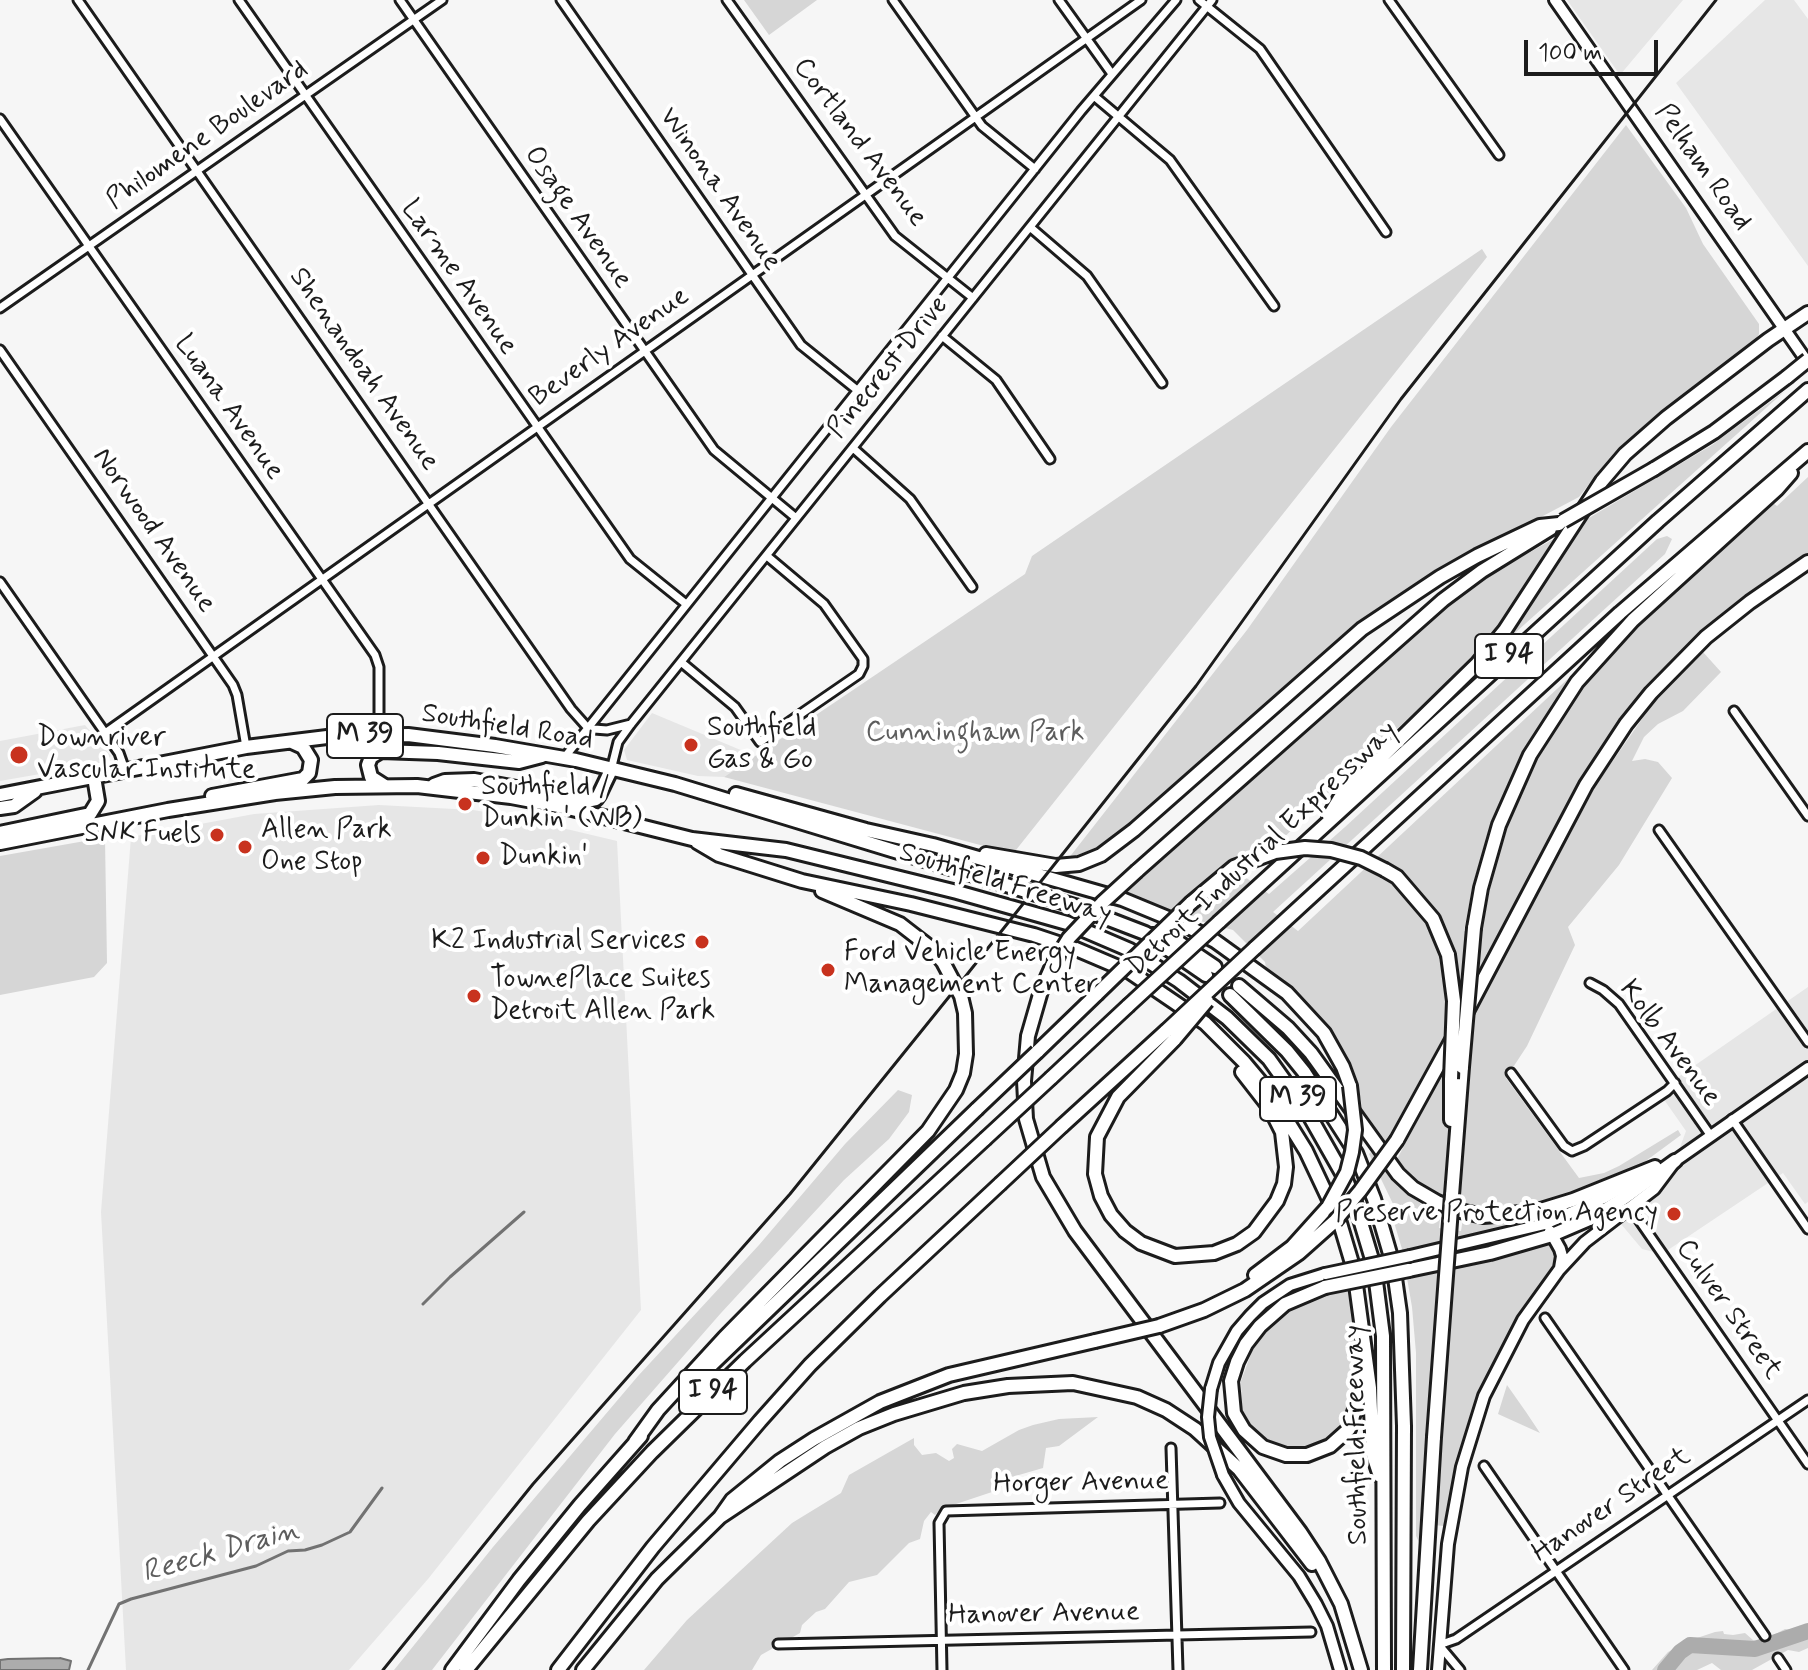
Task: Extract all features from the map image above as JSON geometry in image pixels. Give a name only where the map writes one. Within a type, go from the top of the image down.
[{"type":"highway","points":[[1321,829],[1340,798],[1487,653],[1602,481],[1625,454],[1666,418],[1808,313]]},
{"type":"highway","points":[[1361,1670],[1341,1604],[1319,1561],[1075,1231],[1043,1177],[1026,1119],[1024,1081],[1028,1036],[1041,991],[1069,938],[1092,912],[1443,600],[1494,563],[1714,432],[1808,362]]},
{"type":"highway","name":"Detroit Industrial Expressway","points":[[466,1670],[588,1521],[652,1452],[745,1361],[1219,922],[1658,521],[1805,392]]},
{"type":"highway","points":[[1420,1670],[1434,1437],[1474,928],[1481,888],[1499,825],[1530,755],[1577,682],[1633,620],[1777,489],[1808,452]]},
{"type":"highway","name":"I 94","points":[[558,1670],[644,1558],[770,1409],[870,1306],[1062,1126],[1170,1035],[1255,948],[1620,613],[1808,452]]},
{"type":"highway","points":[[675,784],[692,782],[866,830],[933,845],[1056,866],[1079,864],[1101,855],[1125,838],[1362,629],[1477,556],[1540,526],[1561,523]]},
{"type":"highway","points":[[583,1670],[657,1579],[720,1517],[732,1500],[780,1461],[847,1419],[880,1402],[949,1375],[1159,1326],[1187,1315],[1245,1290],[1275,1272],[1335,1221],[1397,1140],[1579,798],[1626,724],[1651,693],[1706,637],[1808,562]]},
{"type":"highway","name":"Southfield Road","points":[[0,795],[246,747],[379,735],[439,737],[549,755],[675,784]]},
{"type":"highway","points":[[168,810],[220,794],[303,779],[309,773],[311,760],[303,747],[291,741]]},
{"type":"highway","points":[[385,786],[371,777],[368,765],[371,757],[381,751],[438,753],[519,762],[549,755]]},
{"type":"highway","points":[[428,787],[445,781],[474,780],[586,801],[596,799],[611,770]]},
{"type":"highway","points":[[0,833],[90,814],[98,801],[94,777]]},
{"type":"highway","name":"Southfield Freeway","points":[[675,784],[1075,906],[1145,933],[1172,938],[1211,971]]},
{"type":"highway","name":"M 39","points":[[0,843],[168,810],[282,793],[335,787],[428,787]]},
{"type":"highway","name":"Southfield Freeway","points":[[428,787],[537,802],[692,839],[786,850],[1067,923],[1130,950],[1179,981],[1227,1018],[1269,1059],[1309,1115],[1347,1182],[1374,1266],[1383,1336],[1384,1670]]},
{"type":"highway","points":[[0,808],[14,806],[38,789]]},
{"type":"highway","points":[[692,839],[719,855],[802,881],[1021,931],[1076,949],[1130,972],[1205,1023],[1259,1078],[1296,1133],[1322,1180],[1340,1223],[1354,1270],[1370,1388],[1373,1455],[1384,1486]]},
{"type":"highway","points":[[933,845],[1152,909],[1215,941],[1261,972],[1309,1015],[1335,1050],[1350,1086],[1355,1130],[1347,1172],[1328,1207],[1300,1239],[1271,1264],[1187,1315]]},
{"type":"highway","points":[[635,1442],[713,1363],[1219,878],[1234,867],[1275,852],[1305,848],[1331,850],[1370,861],[1397,877],[1433,919],[1442,936],[1453,984],[1451,1141],[1454,1171]]},
{"type":"highway","points":[[452,1670],[519,1580],[635,1442],[658,1410],[724,1338],[928,1131],[946,1106],[963,1073],[965,1013],[951,974],[931,948],[900,924],[802,881]]},
{"type":"highway","points":[[1113,965],[1162,997],[1215,1040],[1270,1108],[1282,1132],[1286,1151],[1284,1184],[1269,1216],[1237,1244],[1195,1256],[1175,1256],[1157,1250],[1125,1231],[1111,1215],[1101,1196],[1095,1174],[1097,1137],[1107,1116],[1170,1035]]},
{"type":"highway","name":"Southfield Freeway","points":[[1403,1670],[1404,1426],[1400,1313],[1393,1264],[1374,1199],[1356,1153],[1296,1061],[1235,990],[1260,1001],[1311,1053],[1398,1174],[1413,1188],[1437,1202],[1483,1216],[1534,1212],[1655,1167]]},
{"type":"highway","points":[[1366,1369],[1352,1424],[1341,1438],[1323,1449],[1299,1455],[1271,1451],[1253,1440],[1238,1422],[1231,1398],[1231,1381],[1237,1362],[1260,1326],[1285,1304],[1325,1281],[1409,1270],[1594,1217],[1675,1161]]},
{"type":"highway","points":[[720,1517],[825,1447],[859,1428],[894,1414],[993,1388],[1073,1383],[1137,1397],[1166,1410],[1195,1429],[1239,1469],[1341,1604]]},
{"type":"main road","name":"Pelham Road","points":[[1555,0],[1808,362]]},
{"type":"main road","points":[[1340,1670],[1327,1626],[1316,1604],[1299,1576],[1239,1503],[1223,1475],[1210,1437],[1208,1417],[1211,1389],[1224,1353],[1250,1316],[1283,1289],[1325,1281],[1410,1256],[1549,1230],[1655,1167],[1675,1161],[1808,1068]]},
{"type":"main road","points":[[1438,1670],[1451,1518],[1476,1416],[1492,1376],[1512,1338],[1559,1270],[1606,1224],[1654,1189],[1675,1161]]},
{"type":"main road","points":[[1549,1230],[1562,1256],[1559,1270]]},
{"type":"street","name":"Shenandoah Avenue","points":[[78,0],[571,709],[587,727]]},
{"type":"street","name":"Larme Avenue","points":[[239,0],[630,559],[686,604]]},
{"type":"street","name":"Osage Avenue","points":[[400,0],[719,457],[796,518]]},
{"type":"street","name":"Philomene Boulevard","points":[[0,308],[442,0]]},
{"type":"street","name":"Winona Avenue","points":[[561,0],[801,345],[857,390]]},
{"type":"street","name":"Cortland Avenue","points":[[727,0],[895,236],[973,298]]},
{"type":"street","points":[[893,0],[982,126],[1035,169]]},
{"type":"street","points":[[1059,0],[1112,74]]},
{"type":"street","name":"Beverly Avenue","points":[[105,733],[1141,0]]},
{"type":"street","name":"Pinecrest Drive","points":[[564,758],[1035,169],[1176,0]]},
{"type":"street","points":[[1199,0],[1210,3],[1260,49],[1386,232]]},
{"type":"street","points":[[1389,0],[1499,155]]},
{"type":"street","name":"Pinecrest Drive","points":[[611,770],[618,742],[631,724],[1210,3]]},
{"type":"street","points":[[1094,96],[1170,160],[1274,306]]},
{"type":"street","name":"Luana Avenue","points":[[0,119],[377,660],[379,735]]},
{"type":"street","points":[[1030,227],[1087,276],[1162,383]]},
{"type":"street","points":[[942,336],[996,380],[1050,459]]},
{"type":"street","name":"Norwood Avenue","points":[[0,350],[236,691],[246,747]]},
{"type":"street","points":[[853,448],[904,491],[972,587]]},
{"type":"street","points":[[681,662],[735,707],[760,742],[862,670],[863,659],[824,604],[767,556]]},
{"type":"street","points":[[0,582],[119,753],[125,770]]},
{"type":"street","points":[[1734,711],[1808,816]]},
{"type":"street","points":[[587,727],[607,730],[631,724]]},
{"type":"street","points":[[1659,830],[1808,1042]]},
{"type":"street","name":"Kolb Avenue","points":[[1590,983],[1619,1004],[1711,1136]]},
{"type":"street","points":[[1511,1073],[1564,1146],[1572,1151],[1584,1146],[1675,1083]]},
{"type":"street","points":[[1732,1119],[1808,1229]]},
{"type":"street","name":"Culver Street","points":[[1639,1220],[1808,1464]]},
{"type":"street","points":[[1545,1318],[1765,1636]]},
{"type":"street","name":"Hanover Street","points":[[1439,1645],[1456,1639],[1808,1400]]},
{"type":"street","points":[[1171,1448],[1178,1670]]},
{"type":"street","points":[[1484,1466],[1624,1670]]},
{"type":"street","name":"Horger Avenue","points":[[941,1640],[939,1523],[943,1513],[953,1509],[1220,1503]]},
{"type":"street","name":"Hanover Avenue","points":[[778,1644],[1311,1632]]},
{"type":"street","points":[[941,1640],[942,1670]]},
{"type":"street","points":[[1439,1645],[1460,1670]]},
{"type":"street","points":[[1778,1658],[1786,1670]]},
{"type":"shaded area","points":[[1567,0],[1683,0],[1620,75]]},
{"type":"shaded area","points":[[1765,0],[1794,0],[1808,19],[1808,266],[1676,83]]},
{"type":"shaded area","points":[[652,713],[755,756],[724,777],[698,776],[627,760],[624,750]]},
{"type":"shaded area","points":[[85,725],[111,756],[103,763],[0,781],[0,741]]},
{"type":"shaded area","points":[[379,805],[473,810],[617,841],[641,1310],[428,1579],[349,1670],[126,1670],[101,1212],[131,837],[254,814]]},
{"type":"shaded area","points":[[1808,987],[1808,1202],[1805,1204],[1783,1173],[1662,1254],[1642,1249],[1621,1224],[1675,1161],[1686,1131],[1658,1091]]},
{"type":"shaded area","points":[[60,1658],[71,1661],[69,1670],[0,1670],[0,1660]]},
{"type":"green space","points":[[744,0],[817,0],[769,35]]},
{"type":"green space","points":[[1626,125],[1686,208],[1703,244],[1759,324],[1759,334],[1754,342],[1649,421],[1601,469],[1579,497],[1427,577],[1379,609],[1304,668],[1112,841],[1068,859],[1247,630],[1391,427]]},
{"type":"green space","name":"Cunningham Park","points":[[1482,249],[1487,257],[1016,850],[999,850],[724,777],[1025,574],[1032,556]]},
{"type":"green space","points":[[1785,391],[1506,641],[1577,525],[1712,445]]},
{"type":"green space","points":[[1808,477],[1808,555],[1758,590],[1650,684],[1607,738],[1384,1146],[1362,1113],[1347,1056],[1311,1008],[1266,968],[1265,962],[1233,930],[1193,919],[1127,892],[1442,610],[1479,581],[1557,537],[1493,634],[1448,682],[1337,784],[1245,877],[1269,894],[1657,539],[1667,536],[1672,539],[1665,554],[1273,912],[1298,931],[1573,674],[1529,744],[1487,837],[1473,884],[1464,931],[1482,931],[1491,883],[1510,817],[1539,753],[1565,710],[1615,650],[1646,619],[1773,503],[1777,506]]},
{"type":"green space","points":[[1703,652],[1721,672],[1683,711],[1658,724],[1644,737],[1632,761],[1645,759],[1658,762],[1672,778],[1619,865],[1568,927],[1575,945],[1527,1046],[1506,1078],[1579,1178],[1619,1166],[1678,1130],[1681,1135],[1639,1166],[1609,1181],[1544,1204],[1489,1211],[1442,1199],[1422,1186],[1396,1161],[1596,785],[1658,696]]},
{"type":"green space","points":[[105,839],[107,963],[94,977],[0,995],[0,856]]},
{"type":"green space","points":[[898,1090],[912,1095],[909,1112],[889,1139],[844,1180],[615,1434],[432,1670],[394,1670],[638,1376],[759,1245],[845,1144]]},
{"type":"green space","points":[[1371,1152],[1396,1182],[1421,1204],[1432,1211],[1441,1211],[1439,1228],[1461,1231],[1463,1218],[1486,1222],[1533,1217],[1542,1241],[1550,1241],[1556,1254],[1551,1273],[1517,1319],[1475,1406],[1453,1478],[1444,1526],[1422,1524],[1419,1542],[1416,1536],[1416,1353],[1412,1307],[1402,1249],[1390,1209],[1394,1206],[1369,1154]]},
{"type":"green space","points":[[1350,1288],[1355,1310],[1358,1369],[1354,1400],[1343,1426],[1327,1441],[1307,1449],[1271,1445],[1253,1432],[1242,1411],[1241,1381],[1252,1351],[1291,1306],[1317,1295]]},
{"type":"green space","points":[[1507,1385],[1526,1412],[1540,1433],[1498,1414]]},
{"type":"green space","points":[[1098,1417],[1059,1446],[1046,1448],[1043,1468],[1012,1477],[998,1490],[941,1509],[935,1515],[931,1512],[924,1521],[920,1539],[909,1543],[877,1575],[849,1582],[825,1609],[816,1612],[802,1625],[800,1633],[761,1655],[752,1670],[644,1670],[687,1620],[792,1523],[841,1493],[849,1475],[914,1438],[914,1445],[922,1455],[936,1453],[949,1461],[954,1458],[952,1449],[957,1444],[982,1451],[1033,1425],[1059,1419]]},
{"type":"green space","points":[[1808,1623],[1808,1648],[1799,1652],[1788,1650],[1752,1670],[1721,1670],[1712,1663],[1697,1670],[1652,1670],[1668,1652],[1715,1632],[1745,1633],[1753,1640],[1762,1641],[1785,1629],[1794,1630]]},
{"type":"waterway","name":"Reeck Drain","points":[[423,1304],[524,1212]]},
{"type":"waterway","name":"Reeck Drain","points":[[88,1670],[119,1604],[256,1566],[288,1551],[322,1545],[350,1532],[382,1488]]},
{"type":"waterway","points":[[1665,1670],[1690,1645],[1755,1649],[1808,1631]]},
{"type":"railway","points":[[383,1670],[533,1484],[790,1194],[965,977],[1196,686],[1401,399],[1716,0]]},
{"type":"place","name":"Southfield Gas & Go","points":[[691,745]]},
{"type":"place","name":"Downriver Vascular Institute","points":[[19,755]]},
{"type":"place","name":"Southfield / Dunkin' (WB)","points":[[465,804]]},
{"type":"place","name":"SNK Fuels","points":[[217,835]]},
{"type":"place","name":"Allen Park One Stop","points":[[245,847]]},
{"type":"place","name":"Dunkin'","points":[[483,858]]},
{"type":"place","name":"K2 Industrial Services","points":[[702,942]]},
{"type":"place","name":"Ford Vehicle Energy Management Center","points":[[828,970]]},
{"type":"place","name":"TownePlace Suites Detroit Allen Park","points":[[474,996]]},
{"type":"place","name":"Preserve Protection Agency","points":[[1674,1214]]}]
